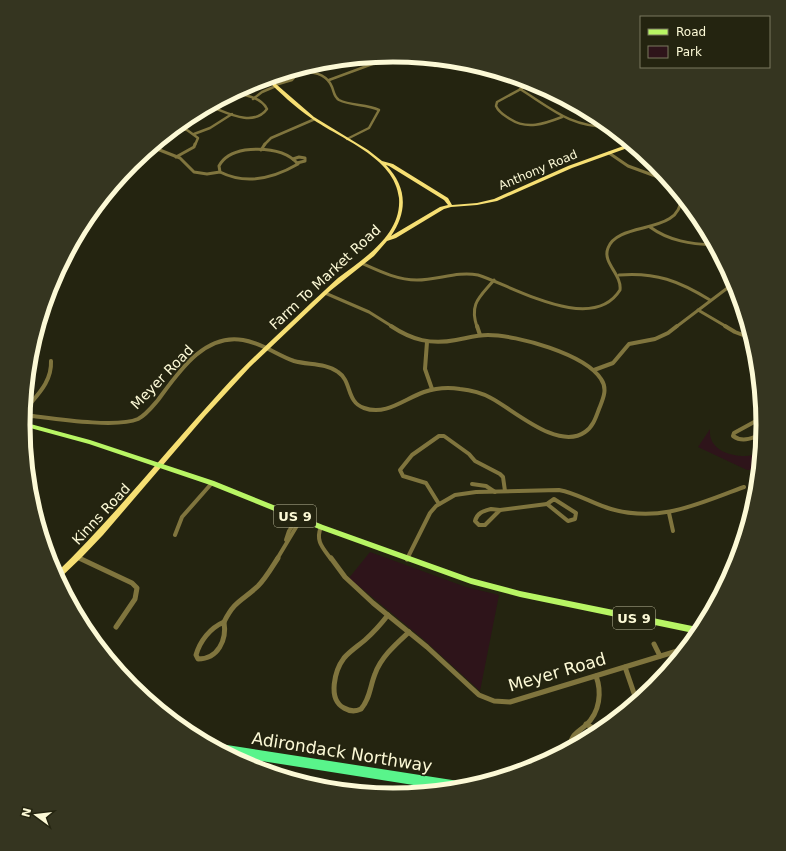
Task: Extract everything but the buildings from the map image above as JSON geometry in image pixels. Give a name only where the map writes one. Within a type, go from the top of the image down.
[{"type":"highway","name":"Adirondack Northway","points":[[232,751],[443,785]]},
{"type":"main road","name":"US 9","points":[[30,426],[90,442],[212,483],[321,527],[407,559],[484,585],[692,631]]},
{"type":"street","points":[[329,80],[371,63]]},
{"type":"street","points":[[311,72],[329,80],[334,95],[339,99],[366,105],[379,110],[369,128],[347,139]]},
{"type":"street","points":[[253,99],[262,92],[292,80],[296,76]]},
{"type":"street","name":"Farm To Market Road","points":[[161,466],[223,393],[266,348],[325,293],[387,240],[399,216],[401,198],[396,180],[382,162],[316,120],[273,83]]},
{"type":"street","points":[[524,87],[497,102],[496,106],[498,112],[516,124],[528,126],[536,126],[562,117]]},
{"type":"street","points":[[520,89],[562,117],[574,123],[586,126],[598,127]]},
{"type":"street","points":[[216,109],[249,118],[262,115],[267,109],[267,106],[242,96]]},
{"type":"street","points":[[194,134],[210,128],[232,114]]},
{"type":"street","points":[[261,150],[271,138],[316,120]]},
{"type":"street","points":[[176,157],[196,144],[198,138],[194,134],[184,129]]},
{"type":"street","name":"Anthony Road","points":[[387,240],[442,208],[477,204],[495,200],[570,167],[625,147]]},
{"type":"street","points":[[158,150],[176,157],[196,173],[207,174],[220,172],[231,177],[258,179],[272,176],[305,161],[305,158],[301,157],[293,159]]},
{"type":"street","points":[[220,172],[218,166],[221,161],[226,157],[245,150],[280,152],[298,163]]},
{"type":"street","points":[[609,153],[628,166],[657,177]]},
{"type":"street","points":[[382,162],[391,165],[446,199],[451,206]]},
{"type":"street","points":[[361,263],[394,277],[408,280],[419,280],[467,273],[478,275],[556,305],[586,309],[600,306],[613,298],[620,288],[619,275],[606,257],[610,244],[623,233],[650,227],[673,214],[681,205]]},
{"type":"street","points":[[650,227],[661,235],[676,240],[707,244]]},
{"type":"street","points":[[619,275],[643,273],[662,276],[682,284],[710,300]]},
{"type":"street","points":[[480,335],[473,312],[474,306],[494,280]]},
{"type":"street","points":[[325,293],[370,313],[408,337],[427,342],[443,342],[480,335],[501,335],[520,339],[576,358],[594,370],[613,363],[629,344],[662,337],[728,287]]},
{"type":"street","points":[[698,310],[735,332],[745,336]]},
{"type":"street","name":"Meyer Road","points":[[30,417],[110,422],[136,420],[149,410],[185,366],[207,348],[219,342],[234,339],[246,341],[266,348],[296,361],[320,364],[336,371],[341,374],[352,399],[364,408],[376,410],[389,408],[432,389],[450,387],[482,394],[551,434],[564,437],[575,437],[582,435],[590,427],[604,399],[604,383],[594,370]]},
{"type":"street","points":[[427,342],[425,369],[432,389]]},
{"type":"street","points":[[31,402],[45,385],[51,372],[51,361]]},
{"type":"street","points":[[756,421],[734,433],[733,436],[735,439],[743,441],[756,435]]},
{"type":"street","points":[[439,504],[426,483],[403,476],[400,470],[403,463],[411,455],[439,436],[444,436],[469,454],[475,461],[500,474],[503,477],[505,491]]},
{"type":"street","name":"Kinns Road","points":[[62,573],[113,520],[161,466]]},
{"type":"street","points":[[175,536],[182,517],[212,483]]},
{"type":"street","points":[[472,484],[486,486],[495,492]]},
{"type":"street","points":[[407,559],[430,513],[439,504],[455,495],[505,491],[564,490],[608,509],[646,515],[669,513],[744,487]]},
{"type":"street","points":[[500,510],[485,525],[479,525],[475,521],[476,516],[479,513],[491,509],[500,510],[548,504],[554,499],[576,514],[575,519],[568,521],[564,519],[548,504]]},
{"type":"street","points":[[669,513],[673,531]]},
{"type":"street","points":[[224,622],[226,630],[221,645],[213,654],[206,658],[198,659],[196,655],[199,647],[216,627],[224,622],[230,610],[238,601],[258,586],[275,564],[299,518]]},
{"type":"street","name":"Meyer Road","points":[[321,527],[318,534],[319,542],[345,577],[479,694],[493,701],[510,702],[677,651]]},
{"type":"street","points":[[78,557],[132,583],[137,587],[138,590],[132,603],[116,627]]},
{"type":"street","points":[[388,615],[342,662],[334,692],[336,702],[341,706],[354,711],[357,711],[364,705],[374,677],[380,666],[394,646],[409,632]]},
{"type":"street","points":[[654,644],[660,656]]},
{"type":"street","points":[[625,667],[635,696]]},
{"type":"street","points":[[571,742],[573,735],[586,724],[595,712],[600,698],[600,682],[596,676]]},
{"type":"street","points":[[586,724],[593,728]]},
{"type":"green space","points":[[710,429],[712,442],[720,450],[739,456],[755,454],[753,469],[747,470],[698,447]]},
{"type":"green space","points":[[370,552],[466,587],[499,595],[480,691],[423,639],[349,578]]}]
